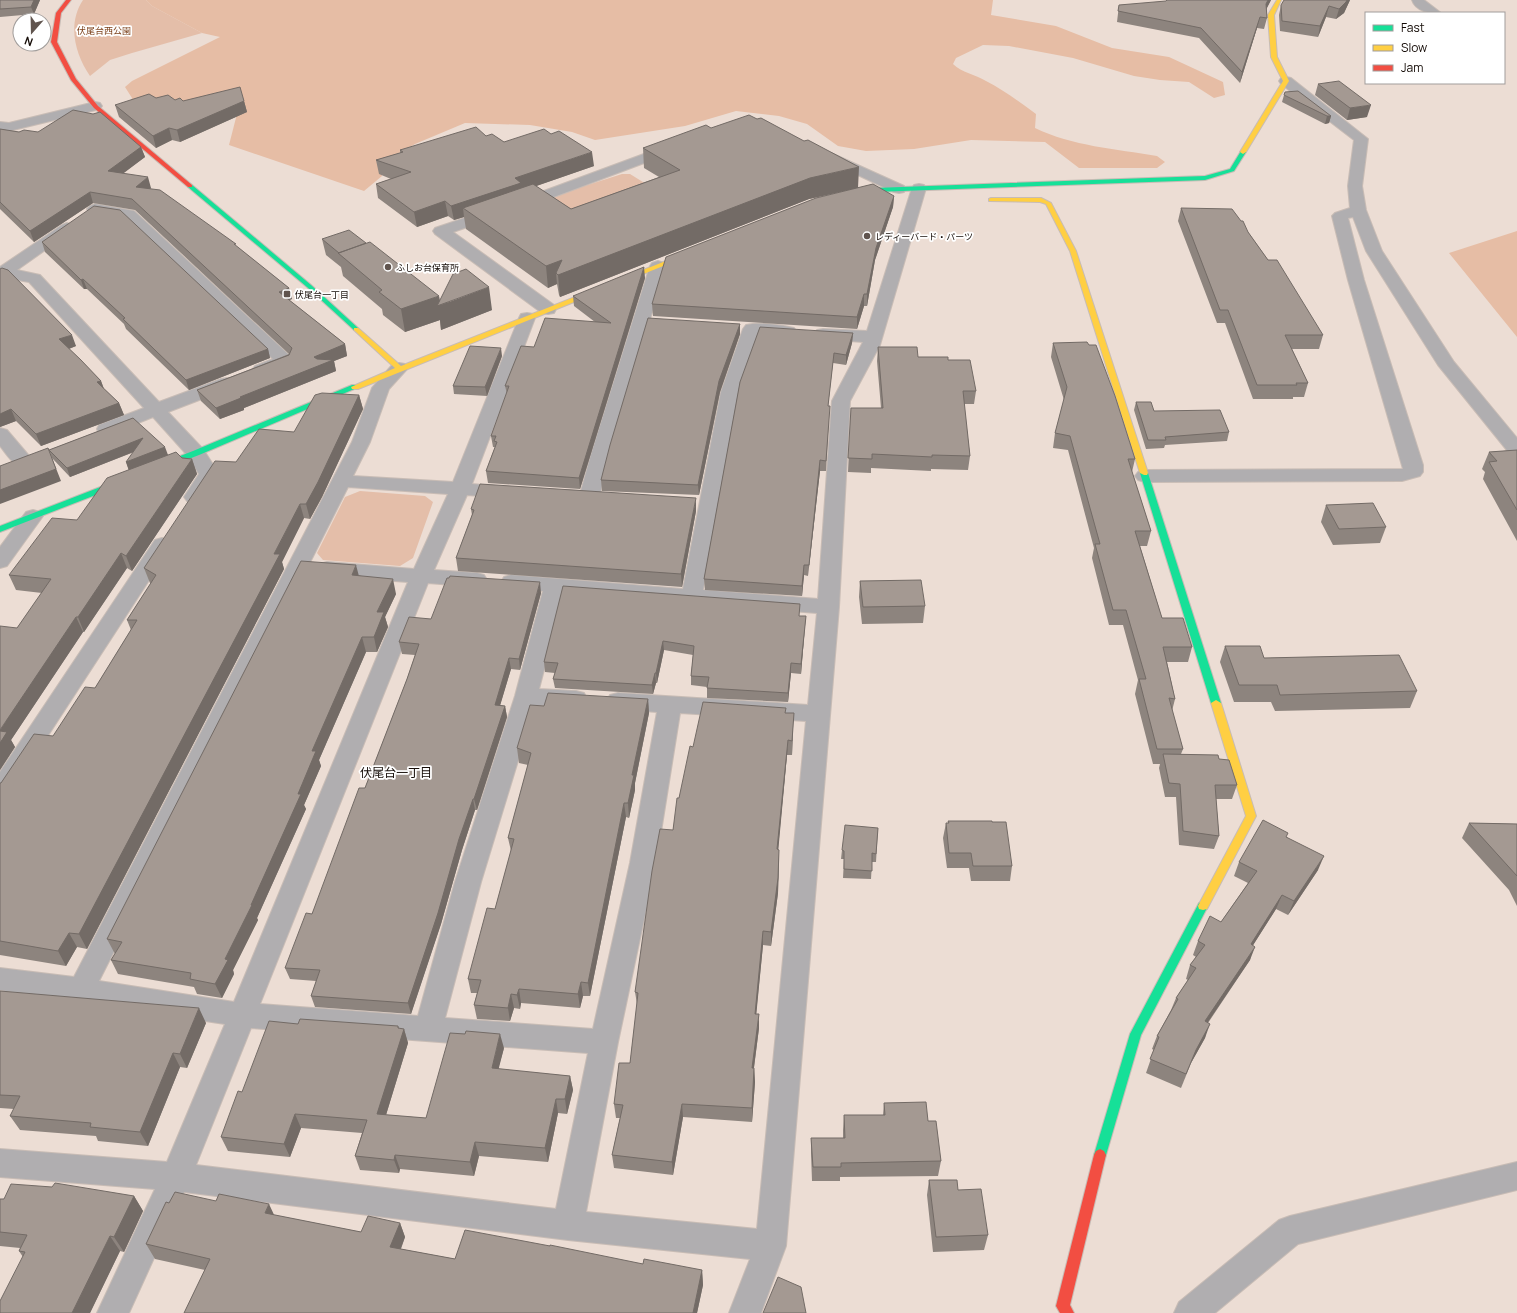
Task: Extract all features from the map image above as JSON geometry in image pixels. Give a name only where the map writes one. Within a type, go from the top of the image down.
[{"type":"street","points":[[69,0],[59,13],[54,42],[74,80],[95,106],[309,286],[398,368]]},
{"type":"street","points":[[1279,0],[1271,15],[1274,57],[1286,81],[1361,139],[1355,186],[1358,210],[1374,251],[1446,364],[1517,450]]},
{"type":"street","points":[[1418,0],[1419,4],[1433,12]]},
{"type":"street","points":[[845,197],[874,190],[914,194],[1205,178],[1232,170],[1286,81]]},
{"type":"street","points":[[0,126],[9,127],[95,106]]},
{"type":"street","points":[[537,313],[441,231],[538,198],[684,143]]},
{"type":"street","points":[[820,152],[914,194]]},
{"type":"street","points":[[745,1313],[771,1246],[828,606],[841,401],[871,345],[914,194]]},
{"type":"street","points":[[978,200],[1041,200],[1048,203],[1073,251],[1251,816],[1136,1034],[1103,1141],[1063,1306],[1067,1313]]},
{"type":"street","points":[[1,273],[94,209],[129,214],[285,361],[89,436]]},
{"type":"street","points":[[1145,476],[1402,475],[1413,472],[1414,465],[1356,280],[1340,216],[1358,210]]},
{"type":"street","points":[[0,529],[196,453],[398,368],[702,249]]},
{"type":"street","points":[[551,495],[596,498],[600,455],[650,322],[658,266]]},
{"type":"street","points":[[0,791],[209,474],[196,453],[34,278],[1,273]]},
{"type":"street","points":[[113,1313],[176,1177],[421,576],[537,313]]},
{"type":"street","points":[[692,595],[702,504],[744,329],[873,337]]},
{"type":"street","points":[[81,990],[360,442],[381,388],[398,368]]},
{"type":"street","points":[[0,434],[22,462]]},
{"type":"street","points":[[340,481],[529,493]]},
{"type":"street","points":[[0,561],[33,516]]},
{"type":"street","points":[[296,567],[828,606]]},
{"type":"street","points":[[429,1028],[468,882],[526,696],[555,586]]},
{"type":"street","points":[[526,696],[818,714]]},
{"type":"street","points":[[568,1224],[604,1042],[643,863],[670,704]]},
{"type":"street","points":[[0,978],[242,1015],[604,1042]]},
{"type":"street","points":[[0,1163],[176,1177],[568,1224],[771,1246]]},
{"type":"street","points":[[1190,1313],[1290,1231],[1517,1176]]},
{"type":"green space","name":"伏尾台⻄公園","points":[[83,0],[146,0],[152,6],[202,33],[110,60],[90,76],[80,58],[74,29],[78,9]]},
{"type":"green space","points":[[622,174],[630,174],[659,192],[582,221],[552,201],[553,196]]},
{"type":"green space","points":[[360,491],[425,496],[433,502],[413,558],[400,566],[323,560],[317,553],[345,497]]},
{"type":"shaded area","points":[[146,0],[993,0],[991,15],[1056,26],[1112,48],[1169,57],[1223,82],[1225,95],[1214,98],[1189,82],[1134,76],[1073,58],[1009,46],[983,45],[956,58],[953,64],[999,88],[1036,114],[1035,128],[1079,143],[1157,156],[1165,162],[1157,168],[1079,168],[1045,142],[971,140],[914,149],[866,151],[838,146],[807,124],[779,116],[736,111],[685,126],[595,140],[572,132],[530,125],[465,123],[415,144],[394,156],[381,169],[382,176],[364,191],[229,145],[238,110],[130,104],[132,98],[125,87],[132,81],[220,37],[202,33],[152,6]]},
{"type":"shaded area","points":[[1517,231],[1517,337],[1449,253]]},
{"type":"building","points":[[0,0],[34,0],[31,7],[0,9]]},
{"type":"building","points":[[1167,0],[1268,0],[1266,4],[1267,18],[1260,17],[1242,72],[1201,28],[1118,11],[1119,5]]},
{"type":"building","points":[[1284,0],[1347,0],[1339,9],[1329,6],[1320,26],[1282,21],[1281,5]]},
{"type":"building","points":[[1339,81],[1371,105],[1350,108],[1318,84]]},
{"type":"building","points":[[240,87],[244,101],[177,130],[169,128],[153,136],[115,105],[149,94],[156,98],[168,95],[175,100],[180,98],[183,101]]},
{"type":"building","points":[[1298,91],[1331,116],[1327,116],[1284,95],[1285,92]]},
{"type":"building","points":[[73,110],[93,114],[100,112],[141,147],[108,171],[148,177],[136,187],[160,190],[236,244],[234,244],[289,288],[279,292],[345,344],[314,357],[317,359],[333,360],[216,408],[197,390],[289,355],[292,348],[132,199],[90,192],[30,231],[0,202],[0,129],[19,132],[24,130],[38,132]]},
{"type":"building","points":[[749,115],[757,119],[761,118],[804,141],[808,140],[859,167],[810,178],[558,275],[556,273],[562,260],[546,266],[463,208],[533,184],[571,209],[680,170],[643,148],[706,125],[711,128]]},
{"type":"building","points":[[476,127],[486,136],[492,134],[504,142],[544,129],[551,134],[559,131],[592,152],[515,178],[521,183],[451,206],[445,201],[414,212],[376,184],[411,172],[376,160],[403,152],[400,150]]},
{"type":"building","points":[[873,184],[894,196],[876,248],[867,294],[864,294],[857,317],[652,304],[666,257],[816,198]]},
{"type":"building","points":[[94,206],[120,210],[268,349],[186,380],[123,319],[125,318],[83,279],[81,280],[42,242]]},
{"type":"building","points":[[1181,208],[1232,209],[1241,221],[1243,221],[1248,232],[1268,260],[1277,260],[1323,335],[1285,335],[1308,383],[1296,383],[1297,385],[1257,385],[1228,310],[1220,310]]},
{"type":"building","points":[[349,230],[366,243],[339,253],[322,239]]},
{"type":"building","points":[[370,242],[439,296],[401,309],[379,292],[382,290],[338,253]]},
{"type":"building","points":[[644,267],[579,478],[486,471],[497,442],[494,441],[496,436],[491,436],[509,386],[505,386],[521,346],[534,347],[545,318],[611,323],[573,296]]},
{"type":"building","points":[[2,268],[8,270],[72,335],[59,339],[101,381],[97,382],[119,403],[36,434],[11,409],[0,414],[0,269]]},
{"type":"building","points":[[466,269],[489,287],[437,306],[453,274]]},
{"type":"building","points":[[648,318],[740,324],[719,381],[698,485],[601,480]]},
{"type":"building","points":[[760,327],[853,333],[846,355],[834,353],[828,406],[830,406],[826,461],[820,460],[809,565],[804,565],[802,586],[704,579],[740,382]]},
{"type":"building","points":[[1087,342],[1089,345],[1096,345],[1115,396],[1135,459],[1128,459],[1151,531],[1135,531],[1162,618],[1183,618],[1192,647],[1163,647],[1175,699],[1169,698],[1183,749],[1157,749],[1139,679],[1146,679],[1126,610],[1113,610],[1095,544],[1100,544],[1070,436],[1055,433],[1067,387],[1053,343]]},
{"type":"building","points":[[470,346],[501,348],[485,387],[453,386]]},
{"type":"building","points":[[878,347],[917,347],[918,357],[948,357],[948,360],[970,360],[976,391],[963,391],[970,456],[932,455],[932,457],[872,454],[872,459],[848,458],[851,408],[883,408]]},
{"type":"building","points":[[322,393],[359,395],[318,482],[306,504],[300,504],[274,554],[280,554],[79,934],[69,933],[58,951],[0,941],[0,783],[34,734],[53,736],[85,687],[95,688],[137,620],[127,620],[156,575],[144,568],[215,461],[236,462],[259,429],[294,432],[315,395]]},
{"type":"building","points":[[1136,402],[1151,402],[1154,411],[1220,410],[1229,432],[1165,437],[1166,440],[1148,440]]},
{"type":"building","points":[[133,418],[165,447],[126,462],[143,438],[67,468],[49,450]]},
{"type":"building","points":[[48,448],[56,469],[0,490],[0,466]]},
{"type":"building","points":[[1517,450],[1517,510],[1489,462],[1497,461],[1489,452]]},
{"type":"building","points":[[176,452],[182,458],[192,459],[126,556],[121,553],[0,730],[0,626],[17,628],[51,579],[9,575],[52,518],[77,520],[107,478]]},
{"type":"building","points":[[480,484],[696,498],[681,574],[456,558],[474,510],[471,509]]},
{"type":"building","points":[[1373,503],[1386,527],[1339,529],[1326,505]]},
{"type":"building","points":[[301,561],[356,565],[352,575],[393,579],[377,612],[384,612],[374,637],[362,637],[312,751],[316,751],[298,794],[301,794],[252,905],[225,959],[228,960],[215,984],[190,979],[191,973],[111,960],[122,942],[107,939]]},
{"type":"building","points":[[450,576],[540,582],[519,659],[509,658],[495,705],[505,706],[459,839],[438,913],[408,1003],[311,996],[320,970],[285,968],[306,913],[312,914],[359,788],[365,788],[407,679],[419,644],[399,642],[409,617],[431,619],[447,578]]},
{"type":"building","points":[[921,580],[925,606],[863,607],[860,581]]},
{"type":"building","points":[[563,586],[800,604],[799,616],[806,616],[801,664],[791,663],[788,693],[707,688],[709,677],[691,676],[694,646],[663,641],[652,685],[553,679],[558,663],[544,662]]},
{"type":"building","points":[[1225,646],[1260,646],[1264,658],[1399,655],[1417,691],[1280,695],[1277,685],[1239,685]]},
{"type":"building","points":[[548,693],[648,699],[632,775],[634,775],[628,803],[624,803],[588,983],[581,982],[578,994],[519,989],[517,995],[511,994],[508,1008],[474,1005],[481,980],[468,979],[487,908],[495,909],[514,839],[508,838],[531,753],[517,748],[530,705],[544,706]]},
{"type":"building","points":[[703,702],[786,708],[785,713],[794,713],[792,741],[788,740],[777,849],[779,850],[778,878],[771,932],[763,931],[755,1014],[759,1014],[752,1068],[754,1068],[752,1108],[682,1104],[672,1162],[612,1155],[623,1105],[614,1104],[619,1063],[630,1063],[638,993],[635,992],[652,871],[660,829],[673,830],[677,798],[679,798],[690,746],[693,747]]},
{"type":"building","points":[[0,731],[7,732],[0,743]]},
{"type":"building","points":[[1163,754],[1218,755],[1219,759],[1229,760],[1237,785],[1215,785],[1219,836],[1183,831],[1180,784],[1169,783]]},
{"type":"building","points":[[1263,820],[1288,833],[1286,837],[1324,856],[1294,901],[1282,895],[1251,944],[1255,947],[1205,1021],[1210,1024],[1196,1050],[1186,1074],[1150,1059],[1159,1037],[1157,1036],[1178,999],[1176,998],[1196,968],[1190,965],[1205,945],[1198,941],[1210,916],[1221,922],[1257,871],[1239,862]]},
{"type":"building","points":[[948,821],[1006,822],[1012,866],[973,866],[971,853],[949,853],[946,823],[949,823]]},
{"type":"building","points":[[1469,823],[1517,824],[1517,876]]},
{"type":"building","points":[[845,825],[878,828],[876,854],[872,853],[872,871],[844,869],[844,851],[842,850]]},
{"type":"building","points":[[0,991],[199,1008],[180,1054],[173,1053],[140,1132],[90,1127],[91,1123],[10,1116],[20,1096],[0,1095]]},
{"type":"building","points":[[300,1019],[398,1026],[398,1028],[404,1029],[377,1114],[426,1118],[450,1033],[465,1034],[466,1031],[500,1034],[492,1068],[570,1076],[565,1099],[556,1099],[545,1148],[475,1142],[470,1162],[395,1155],[394,1160],[355,1156],[367,1120],[295,1114],[284,1144],[221,1137],[238,1091],[242,1092],[269,1021],[298,1024]]},
{"type":"building","points":[[926,1102],[928,1121],[936,1121],[941,1161],[841,1163],[841,1167],[813,1167],[811,1138],[845,1138],[844,1115],[885,1115],[884,1103]]},
{"type":"building","points":[[929,1180],[957,1180],[958,1190],[981,1189],[988,1235],[936,1237]]},
{"type":"building","points":[[55,1183],[134,1196],[114,1237],[110,1236],[72,1313],[0,1313],[0,1301],[25,1252],[19,1251],[27,1235],[0,1232],[0,1199],[4,1199],[11,1184],[52,1187]]},
{"type":"building","points":[[175,1192],[216,1201],[219,1194],[269,1204],[265,1213],[361,1232],[368,1216],[400,1223],[390,1247],[455,1259],[465,1230],[550,1245],[643,1264],[644,1259],[702,1270],[693,1313],[184,1313],[210,1259],[146,1244],[166,1202],[169,1203]]},
{"type":"building","points":[[778,1277],[801,1287],[806,1313],[763,1313]]},
{"type":"traffic: fast","points":[[853,195],[874,190],[1205,178],[1232,170],[1243,152]]},
{"type":"traffic: fast","points":[[190,186],[309,286],[356,329]]},
{"type":"traffic: fast","points":[[0,529],[196,453],[355,387]]},
{"type":"traffic: fast","points":[[1144,473],[1216,703]]},
{"type":"traffic: fast","points":[[1100,1155],[1136,1034],[1203,906]]},
{"type":"traffic: slow","points":[[1243,152],[1286,81],[1274,57],[1271,15],[1279,0]]},
{"type":"traffic: slow","points":[[991,200],[1041,200],[1048,203],[1073,251],[1144,473]]},
{"type":"traffic: slow","points":[[355,387],[691,253]]},
{"type":"traffic: slow","points":[[356,329],[399,368]]},
{"type":"traffic: slow","points":[[1203,906],[1251,816],[1216,703]]},
{"type":"traffic: jam","points":[[69,0],[59,13],[54,42],[74,80],[96,107],[190,186]]},
{"type":"traffic: jam","points":[[1067,1313],[1063,1306],[1100,1155]]},
{"type":"place","name":"レディーバード・パーツ","points":[[867,236]]},
{"type":"place","name":"ふしお台保育所","points":[[388,267]]},
{"type":"place","name":"伏尾台一丁目","points":[[287,294]]},
{"type":"district","name":"伏尾台一丁目","points":[[396,772]]}]
